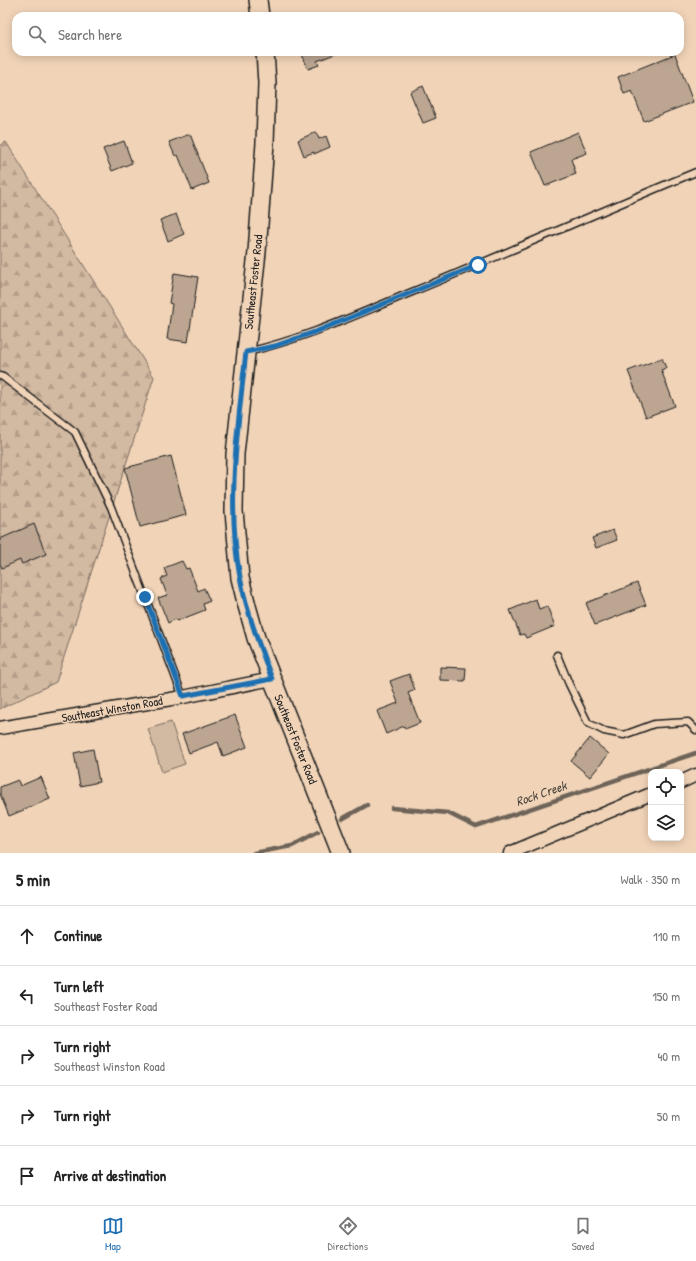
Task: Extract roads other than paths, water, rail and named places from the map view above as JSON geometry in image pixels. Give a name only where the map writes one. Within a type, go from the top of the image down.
[{"type":"main road","points":[[258,0],[260,12]]},
{"type":"main road","name":"Southeast Foster Road","points":[[265,56],[267,84],[265,143],[257,252],[235,454],[234,511],[236,544],[240,578],[256,638],[341,853]]},
{"type":"street","name":"Southeast Winston Road","points":[[0,728],[272,679]]},
{"type":"street","points":[[684,781],[696,775]]},
{"type":"street","points":[[510,853],[648,795]]},
{"type":"lane","points":[[246,352],[275,346],[320,330],[478,265],[696,172]]},
{"type":"lane","points":[[0,376],[75,432],[111,507],[183,696]]},
{"type":"lane","points":[[557,655],[588,723],[604,731],[624,735],[654,724],[681,722],[688,722],[696,730]]},
{"type":"waterway","name":"Rock Creek","points":[[392,808],[448,813],[476,827],[696,753]]},
{"type":"waterway","name":"Rock Creek","points":[[342,819],[367,805]]},
{"type":"waterway","name":"Rock Creek","points":[[254,853],[292,846],[318,832]]}]
